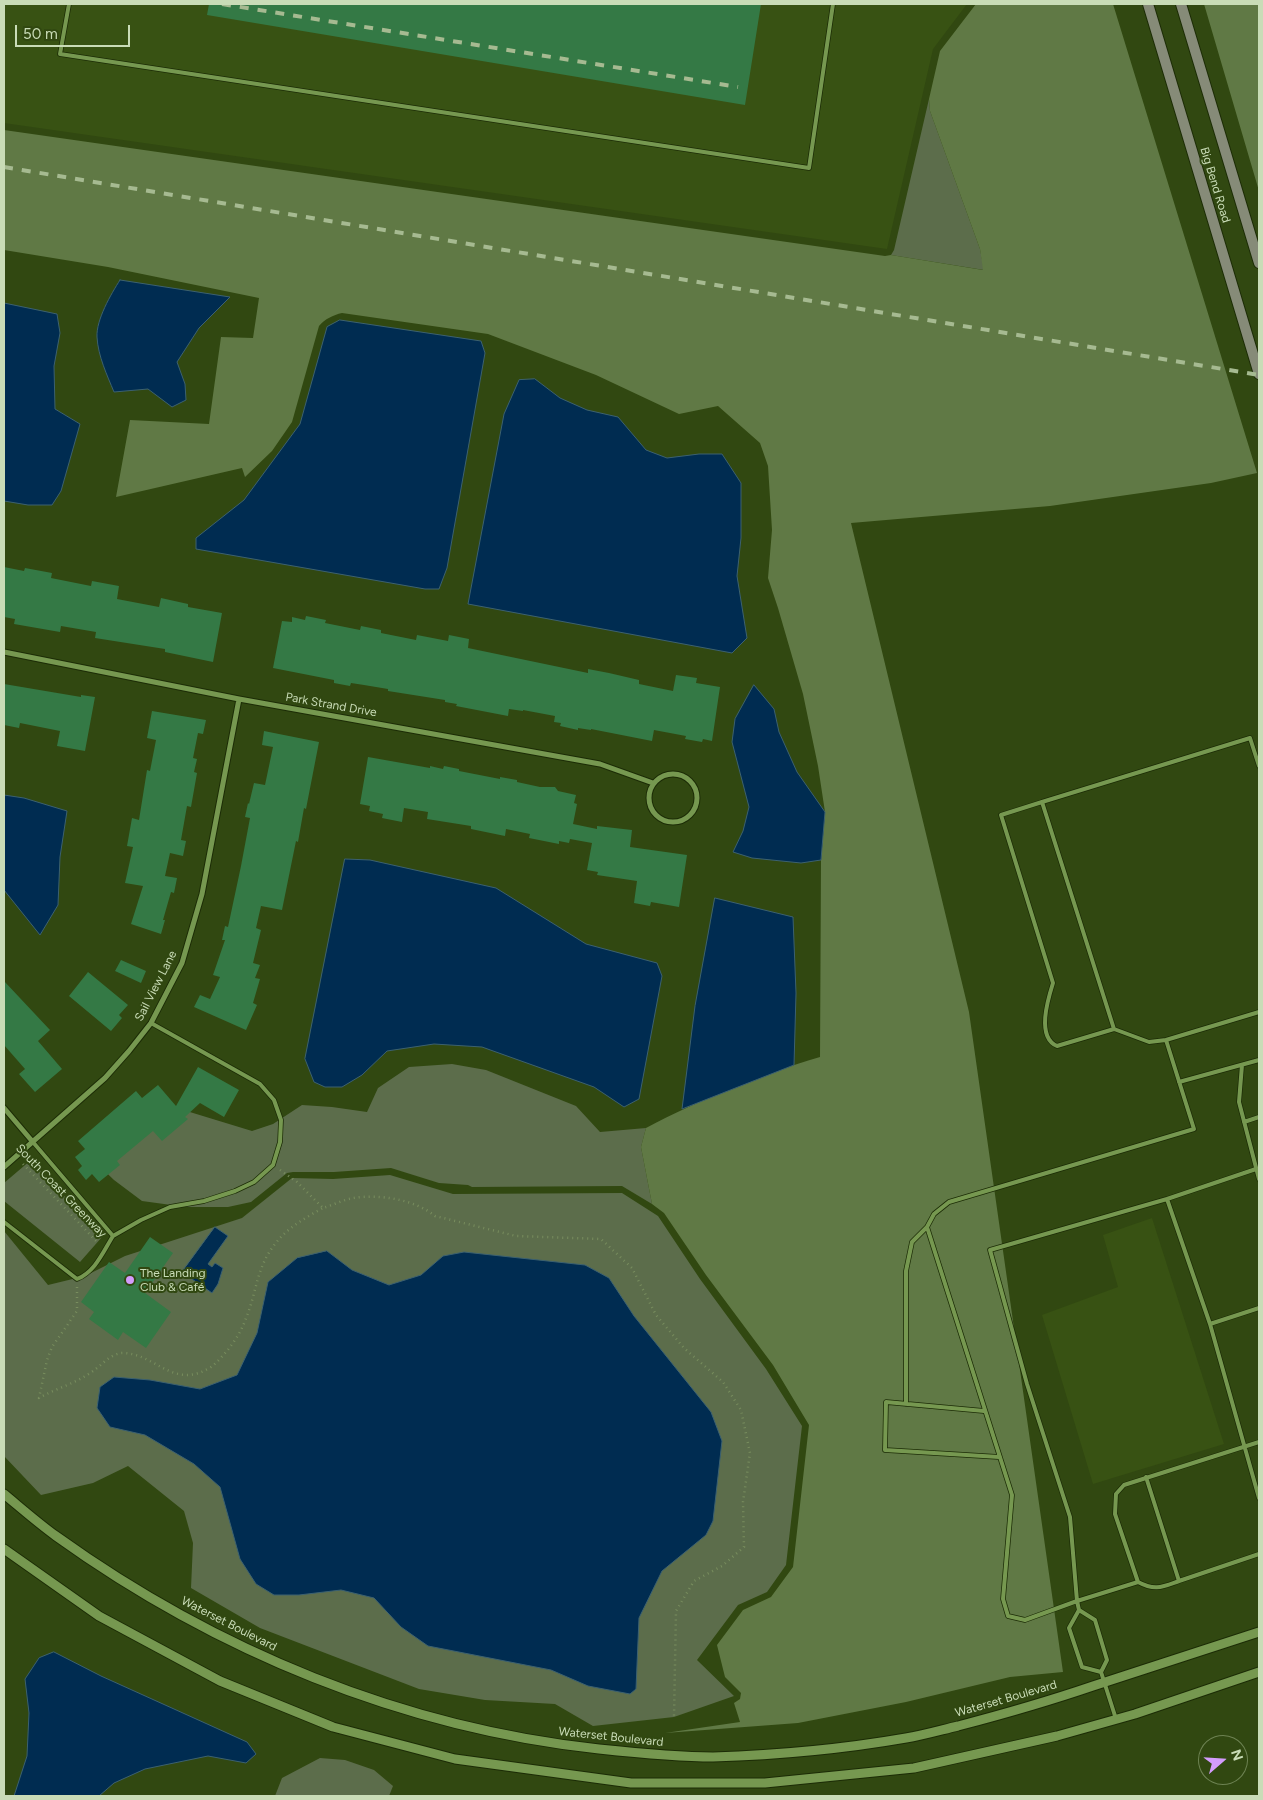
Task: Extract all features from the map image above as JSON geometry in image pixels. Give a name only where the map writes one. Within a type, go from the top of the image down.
[{"type":"main road","name":"Big Bend Road","points":[[1148,4],[1259,374]]},
{"type":"main road","name":"Big Bend Road","points":[[1181,4],[1259,262]]},
{"type":"street","name":"Park Strand Drive","points":[[4,652],[239,699],[600,764],[653,783]]},
{"type":"street","name":"Sail View Lane","points":[[4,1167],[106,1078],[130,1051],[150,1022],[182,963],[202,894],[239,699]]},
{"type":"street","points":[[669,774],[680,775],[693,784],[697,799],[694,810],[687,819],[677,823],[666,822],[655,815],[648,801],[653,783],[669,774]]},
{"type":"street","points":[[4,1108],[32,1141]]},
{"type":"street","name":"Waterset Boulevard","points":[[4,1494],[56,1536],[143,1593],[236,1644],[297,1672],[360,1696],[420,1714],[480,1730],[564,1745],[661,1755],[712,1757],[816,1750],[909,1738],[1019,1711],[1259,1632]]},
{"type":"street","points":[[4,1549],[99,1616],[220,1681],[333,1727],[455,1759],[631,1783],[766,1783],[914,1768],[1057,1736],[1116,1719],[1259,1672]]},
{"type":"lane","points":[[69,4],[60,54],[809,168],[833,4]]},
{"type":"lane","points":[[1259,766],[1250,738],[1001,814],[1053,983],[1047,1002],[1045,1023],[1047,1037],[1051,1044],[1057,1046],[1114,1029],[1149,1042],[1166,1040],[1259,1012]]},
{"type":"lane","points":[[1042,802],[1114,1029]]},
{"type":"lane","points":[[4,1222],[77,1279],[92,1270],[113,1236],[141,1220],[170,1207],[204,1201],[234,1192],[254,1182],[273,1166],[280,1142],[281,1120],[274,1100],[260,1084],[150,1022]]},
{"type":"lane","points":[[906,1404],[906,1271],[912,1242],[927,1227],[934,1214],[949,1202],[1194,1129],[1166,1040]]},
{"type":"lane","points":[[1179,1082],[1259,1060]]},
{"type":"lane","points":[[1242,1065],[1239,1102],[1259,1178]]},
{"type":"lane","points":[[1244,1122],[1259,1117]]},
{"type":"lane","points":[[32,1141],[113,1236]]},
{"type":"lane","points":[[1101,1672],[1082,1667],[1069,1628],[1079,1610],[1070,1517],[1026,1384],[990,1250],[1167,1198],[1256,1169]]},
{"type":"lane","points":[[1167,1198],[1210,1324],[1259,1498]]},
{"type":"lane","points":[[927,1227],[1012,1495],[1003,1599],[1008,1616],[1025,1620],[1138,1582],[1148,1587],[1160,1588],[1259,1554]]},
{"type":"lane","points":[[1210,1324],[1259,1308]]},
{"type":"lane","points":[[984,1411],[886,1402],[885,1450],[999,1457]]},
{"type":"lane","points":[[1138,1582],[1115,1514],[1116,1494],[1124,1485],[1259,1442]]},
{"type":"lane","points":[[1146,1477],[1179,1581]]},
{"type":"lane","points":[[1079,1610],[1095,1620],[1107,1660],[1101,1672],[1116,1719]]},
{"type":"path","name":"South Coast Greenway","points":[[16,1156],[104,1250]]},
{"type":"path","points":[[273,1166],[298,1182],[324,1208]]},
{"type":"path","points":[[77,1279],[77,1311],[52,1347],[39,1398],[79,1379],[114,1355],[121,1353],[139,1356],[166,1371],[182,1375],[201,1372],[212,1367],[233,1343],[246,1319],[257,1278],[275,1244],[292,1227],[324,1208],[351,1198],[376,1196],[394,1200],[426,1209],[435,1216],[516,1236],[601,1239],[632,1268],[656,1314],[684,1348],[724,1382],[740,1410],[750,1453],[743,1502],[744,1547],[722,1566],[694,1581],[676,1611],[674,1718]]},
{"type":"shaded area","points":[[4,4],[967,4],[933,49],[887,249],[4,123]]},
{"type":"shaded area","points":[[976,4],[1113,4],[1257,473],[1211,483],[1050,506],[851,523],[969,1012],[1063,1672],[1010,1677],[906,1702],[798,1723],[665,1733],[740,1722],[734,1703],[740,1699],[741,1693],[725,1677],[717,1645],[743,1610],[771,1597],[793,1567],[809,1425],[773,1365],[706,1275],[664,1213],[652,1204],[641,1147],[646,1128],[709,1098],[753,1080],[820,1057],[821,860],[825,812],[818,766],[803,694],[768,578],[772,530],[768,466],[760,443],[718,406],[679,414],[596,375],[488,334],[342,313],[329,318],[319,326],[292,422],[272,451],[245,477],[242,468],[116,497],[130,420],[209,424],[221,337],[253,338],[259,298],[108,267],[4,250],[4,130],[885,256],[891,255],[983,270],[980,249],[930,111],[929,99],[940,51]]},
{"type":"shaded area","points":[[1204,4],[1259,4],[1259,191]]},
{"type":"shaded area","points":[[929,99],[930,111],[980,249],[984,270],[891,255],[894,250]]},
{"type":"shaded area","points":[[452,1064],[486,1070],[576,1106],[600,1132],[646,1128],[641,1147],[652,1204],[622,1186],[472,1187],[468,1185],[439,1183],[391,1168],[287,1173],[251,1202],[228,1207],[186,1207],[142,1201],[114,1180],[84,1151],[180,1109],[252,1131],[273,1124],[302,1105],[367,1112],[378,1088],[409,1067]]},
{"type":"shaded area","points":[[31,1160],[102,1237],[80,1262],[4,1201],[4,1183]]},
{"type":"shaded area","points":[[390,1175],[453,1194],[622,1193],[658,1216],[700,1279],[766,1369],[802,1426],[786,1565],[767,1592],[738,1605],[697,1660],[734,1696],[674,1717],[593,1726],[555,1704],[485,1700],[419,1689],[260,1628],[191,1588],[193,1543],[184,1511],[128,1466],[93,1483],[41,1495],[4,1456],[4,1231],[48,1285],[85,1276],[125,1256],[242,1218],[292,1178],[333,1179]]},
{"type":"shaded area","points":[[1152,1218],[1224,1444],[1093,1484],[1042,1315],[1118,1287],[1103,1235]]},
{"type":"shaded area","points":[[320,1758],[345,1760],[374,1770],[393,1786],[389,1796],[275,1796],[282,1778]]},
{"type":"water","points":[[120,280],[230,297],[199,328],[177,362],[185,384],[186,400],[172,407],[148,389],[114,392],[99,351],[97,330],[105,307]]},
{"type":"water","points":[[4,303],[57,314],[60,333],[54,366],[55,409],[80,424],[61,491],[52,505],[28,505],[4,501]]},
{"type":"water","points":[[340,320],[481,341],[485,353],[447,568],[439,589],[425,589],[196,549],[196,538],[244,500],[300,424],[327,327]]},
{"type":"water","points":[[535,379],[560,398],[587,410],[618,417],[646,450],[667,458],[699,454],[722,454],[741,483],[741,538],[737,576],[747,638],[732,653],[468,604],[504,414],[519,380]]},
{"type":"water","points":[[754,685],[774,709],[779,732],[797,772],[825,812],[821,860],[801,863],[752,858],[733,852],[743,831],[749,807],[732,742],[735,719]]},
{"type":"water","points":[[4,795],[24,798],[67,811],[60,857],[58,905],[40,935],[4,890]]},
{"type":"water","points":[[345,859],[370,860],[496,888],[586,944],[657,963],[662,976],[639,1099],[624,1107],[594,1087],[482,1047],[434,1044],[387,1051],[362,1075],[342,1087],[325,1087],[314,1082],[305,1059]]},
{"type":"water","points":[[715,898],[793,917],[796,993],[794,1065],[682,1109],[695,1006]]},
{"type":"water","points":[[215,1227],[228,1236],[208,1264],[212,1267],[215,1263],[223,1268],[218,1284],[212,1293],[182,1272]]},
{"type":"water","points":[[327,1251],[352,1270],[389,1285],[421,1275],[443,1256],[464,1252],[585,1265],[609,1278],[634,1316],[711,1412],[722,1441],[713,1521],[706,1535],[662,1571],[639,1618],[636,1689],[630,1694],[588,1686],[551,1670],[428,1646],[401,1627],[374,1598],[341,1590],[299,1595],[274,1595],[256,1584],[240,1559],[220,1487],[194,1464],[145,1435],[110,1427],[97,1408],[100,1387],[114,1377],[150,1380],[200,1389],[237,1375],[257,1333],[268,1282],[297,1258]]},
{"type":"water","points":[[54,1652],[101,1676],[247,1742],[256,1754],[246,1763],[208,1756],[145,1769],[114,1783],[99,1796],[14,1796],[27,1756],[29,1713],[25,1679],[39,1658]]},
{"type":"building","points":[[209,4],[761,4],[745,105],[207,15]]},
{"type":"building","points":[[4,567],[24,571],[25,568],[52,573],[51,578],[91,586],[92,581],[119,586],[117,599],[159,607],[161,598],[188,604],[188,607],[222,613],[213,662],[165,652],[165,649],[95,638],[96,632],[61,626],[60,632],[14,624],[15,619],[4,617]]},
{"type":"building","points":[[306,616],[326,620],[325,623],[360,630],[361,626],[381,630],[381,633],[416,640],[417,635],[448,641],[449,635],[469,639],[468,648],[588,673],[588,669],[609,673],[639,680],[639,684],[673,691],[676,675],[697,678],[696,683],[720,687],[712,741],[703,739],[702,742],[685,739],[686,736],[654,730],[652,741],[591,729],[578,728],[578,730],[560,726],[561,723],[554,722],[555,716],[509,709],[508,716],[456,706],[457,704],[445,702],[445,700],[351,683],[350,686],[334,683],[334,680],[273,668],[282,621],[292,622],[292,617],[305,620]]},
{"type":"building","points":[[4,684],[81,697],[81,695],[95,697],[85,751],[57,746],[60,731],[20,723],[19,728],[4,725]]},
{"type":"building","points":[[152,711],[206,720],[203,734],[198,733],[193,758],[197,759],[194,772],[197,773],[191,807],[187,806],[181,840],[186,841],[183,856],[170,853],[165,876],[177,878],[174,893],[171,892],[163,920],[165,920],[161,934],[131,924],[143,886],[125,883],[133,847],[127,846],[132,818],[139,820],[147,770],[150,771],[156,740],[147,738]]},
{"type":"building","points":[[264,731],[319,742],[306,809],[304,808],[298,842],[296,841],[282,910],[261,906],[256,928],[261,930],[253,963],[260,965],[255,978],[260,979],[253,1003],[257,1005],[246,1030],[194,1007],[200,995],[210,999],[220,977],[213,975],[225,940],[222,940],[225,926],[228,927],[241,866],[250,818],[245,817],[248,803],[254,783],[265,785],[273,747],[262,745]]},
{"type":"building","points":[[368,757],[430,768],[430,766],[443,769],[444,766],[500,779],[500,777],[517,780],[517,782],[540,787],[555,787],[558,791],[576,795],[574,803],[577,804],[573,824],[597,829],[597,826],[632,830],[630,847],[687,855],[679,907],[651,902],[650,906],[634,903],[637,881],[597,875],[598,872],[587,870],[592,843],[570,839],[569,843],[559,841],[559,844],[529,838],[530,834],[506,829],[505,836],[471,829],[471,826],[427,819],[428,812],[404,808],[402,822],[382,818],[383,814],[369,811],[370,806],[360,804]]},
{"type":"building","points":[[121,960],[146,971],[141,983],[115,971]]},
{"type":"building","points":[[88,972],[128,1005],[119,1015],[122,1018],[111,1031],[69,996]]},
{"type":"building","points":[[4,981],[50,1030],[38,1041],[62,1069],[35,1092],[19,1074],[25,1069],[4,1045]]},
{"type":"building","points":[[198,1067],[239,1090],[224,1117],[200,1103],[185,1117],[188,1119],[162,1141],[153,1131],[117,1161],[120,1165],[99,1182],[92,1174],[86,1180],[78,1170],[82,1166],[75,1157],[85,1149],[78,1141],[136,1091],[142,1098],[158,1085],[176,1106]]},
{"type":"building","points":[[150,1237],[173,1253],[145,1293],[171,1312],[146,1348],[123,1332],[118,1340],[89,1319],[94,1312],[81,1302],[109,1262],[125,1273]]},
{"type":"railway","points":[[222,4],[738,87]]},
{"type":"railway","points":[[4,167],[1259,375]]},
{"type":"place","name":"The Landing Club & Café","points":[[130,1280]]}]
